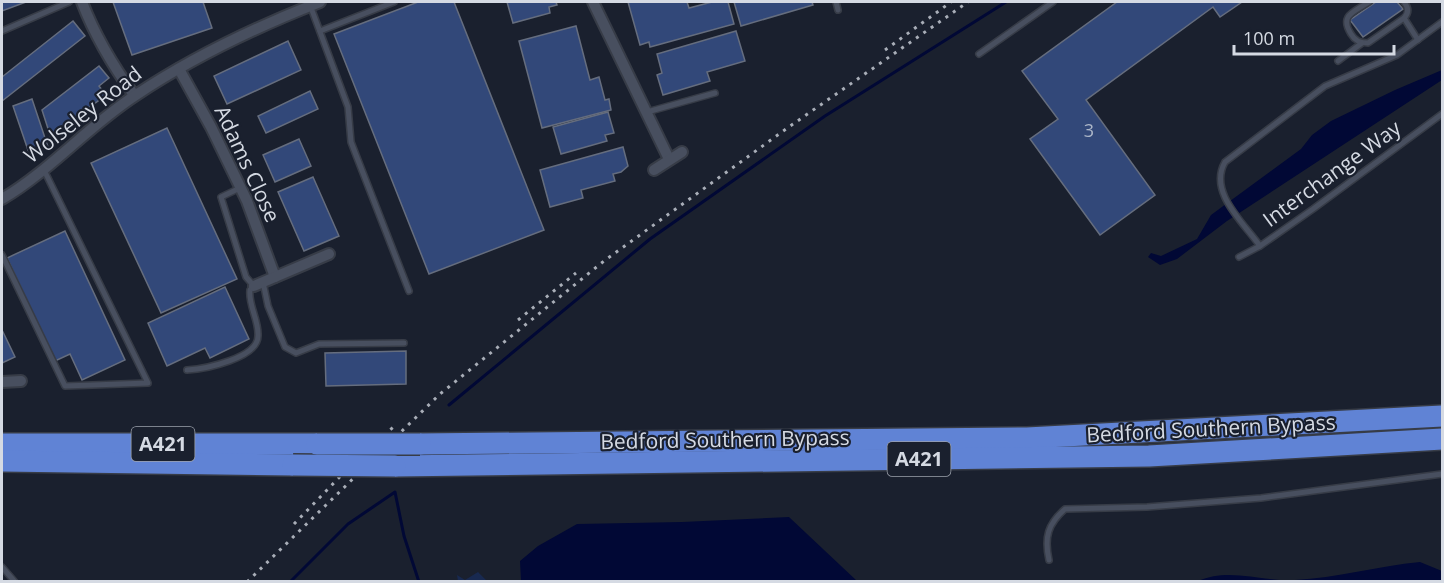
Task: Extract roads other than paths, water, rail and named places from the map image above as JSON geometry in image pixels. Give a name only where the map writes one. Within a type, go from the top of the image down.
[{"type":"highway","name":"Bedford Southern Bypass","points":[[3,448],[1027,438],[1443,416]]},
{"type":"highway","name":"Bedford Southern Bypass","points":[[124,462],[395,466],[1149,456],[1443,439]]},
{"type":"highway","name":"A421","points":[[3,448],[124,462]]},
{"type":"highway","points":[[2,475],[71,476],[124,462]]},
{"type":"street","points":[[82,2],[112,64],[134,96]]},
{"type":"street","points":[[593,2],[669,159]]},
{"type":"street","name":"Wolseley Road","points":[[2,199],[44,170],[134,96],[179,69],[297,6],[315,3]]},
{"type":"street","name":"Adams Close","points":[[179,69],[211,127],[240,188],[275,277]]},
{"type":"street","points":[[654,170],[682,152]]},
{"type":"street","points":[[259,284],[329,254]]},
{"type":"street","points":[[2,382],[21,381]]},
{"type":"lane","points":[[2,31],[69,2]]},
{"type":"lane","points":[[320,30],[394,2]]},
{"type":"lane","points":[[836,2],[838,10]]},
{"type":"lane","points":[[979,54],[1053,2]]},
{"type":"lane","points":[[1369,2],[1345,20],[1345,25],[1355,39],[1362,43],[1368,43],[1404,18],[1408,9],[1404,2]]},
{"type":"lane","points":[[315,3],[320,30],[348,108],[351,142],[410,291]]},
{"type":"lane","points":[[1404,18],[1418,40]]},
{"type":"lane","points":[[1260,246],[1221,193],[1221,169],[1225,162],[1325,86],[1397,55],[1443,22]]},
{"type":"lane","points":[[1338,61],[1362,43]]},
{"type":"lane","points":[[646,112],[716,93]]},
{"type":"lane","name":"Interchange Way","points":[[1239,257],[1260,246],[1443,114]]},
{"type":"lane","points":[[2,255],[65,386],[148,383],[44,170]]},
{"type":"lane","points":[[240,188],[221,197],[246,278],[259,284],[285,347],[296,353],[319,344],[404,343]]},
{"type":"lane","points":[[187,370],[205,369],[251,350],[258,336],[249,295],[250,290],[259,284]]},
{"type":"lane","points":[[1048,560],[1046,545],[1052,521],[1065,509],[1147,507],[1261,498],[1443,474]]},
{"type":"lane","points":[[2,567],[15,582]]},
{"type":"waterway","points":[[449,405],[650,239],[825,116],[1006,2]]},
{"type":"waterway","points":[[290,582],[348,524],[395,492],[404,536],[419,582]]},
{"type":"railway","points":[[885,50],[951,2]]},
{"type":"railway","points":[[247,582],[440,394],[604,261],[786,129],[968,2]]},
{"type":"railway","points":[[518,320],[576,273]]},
{"type":"railway","points":[[294,524],[363,453],[397,424]]}]
